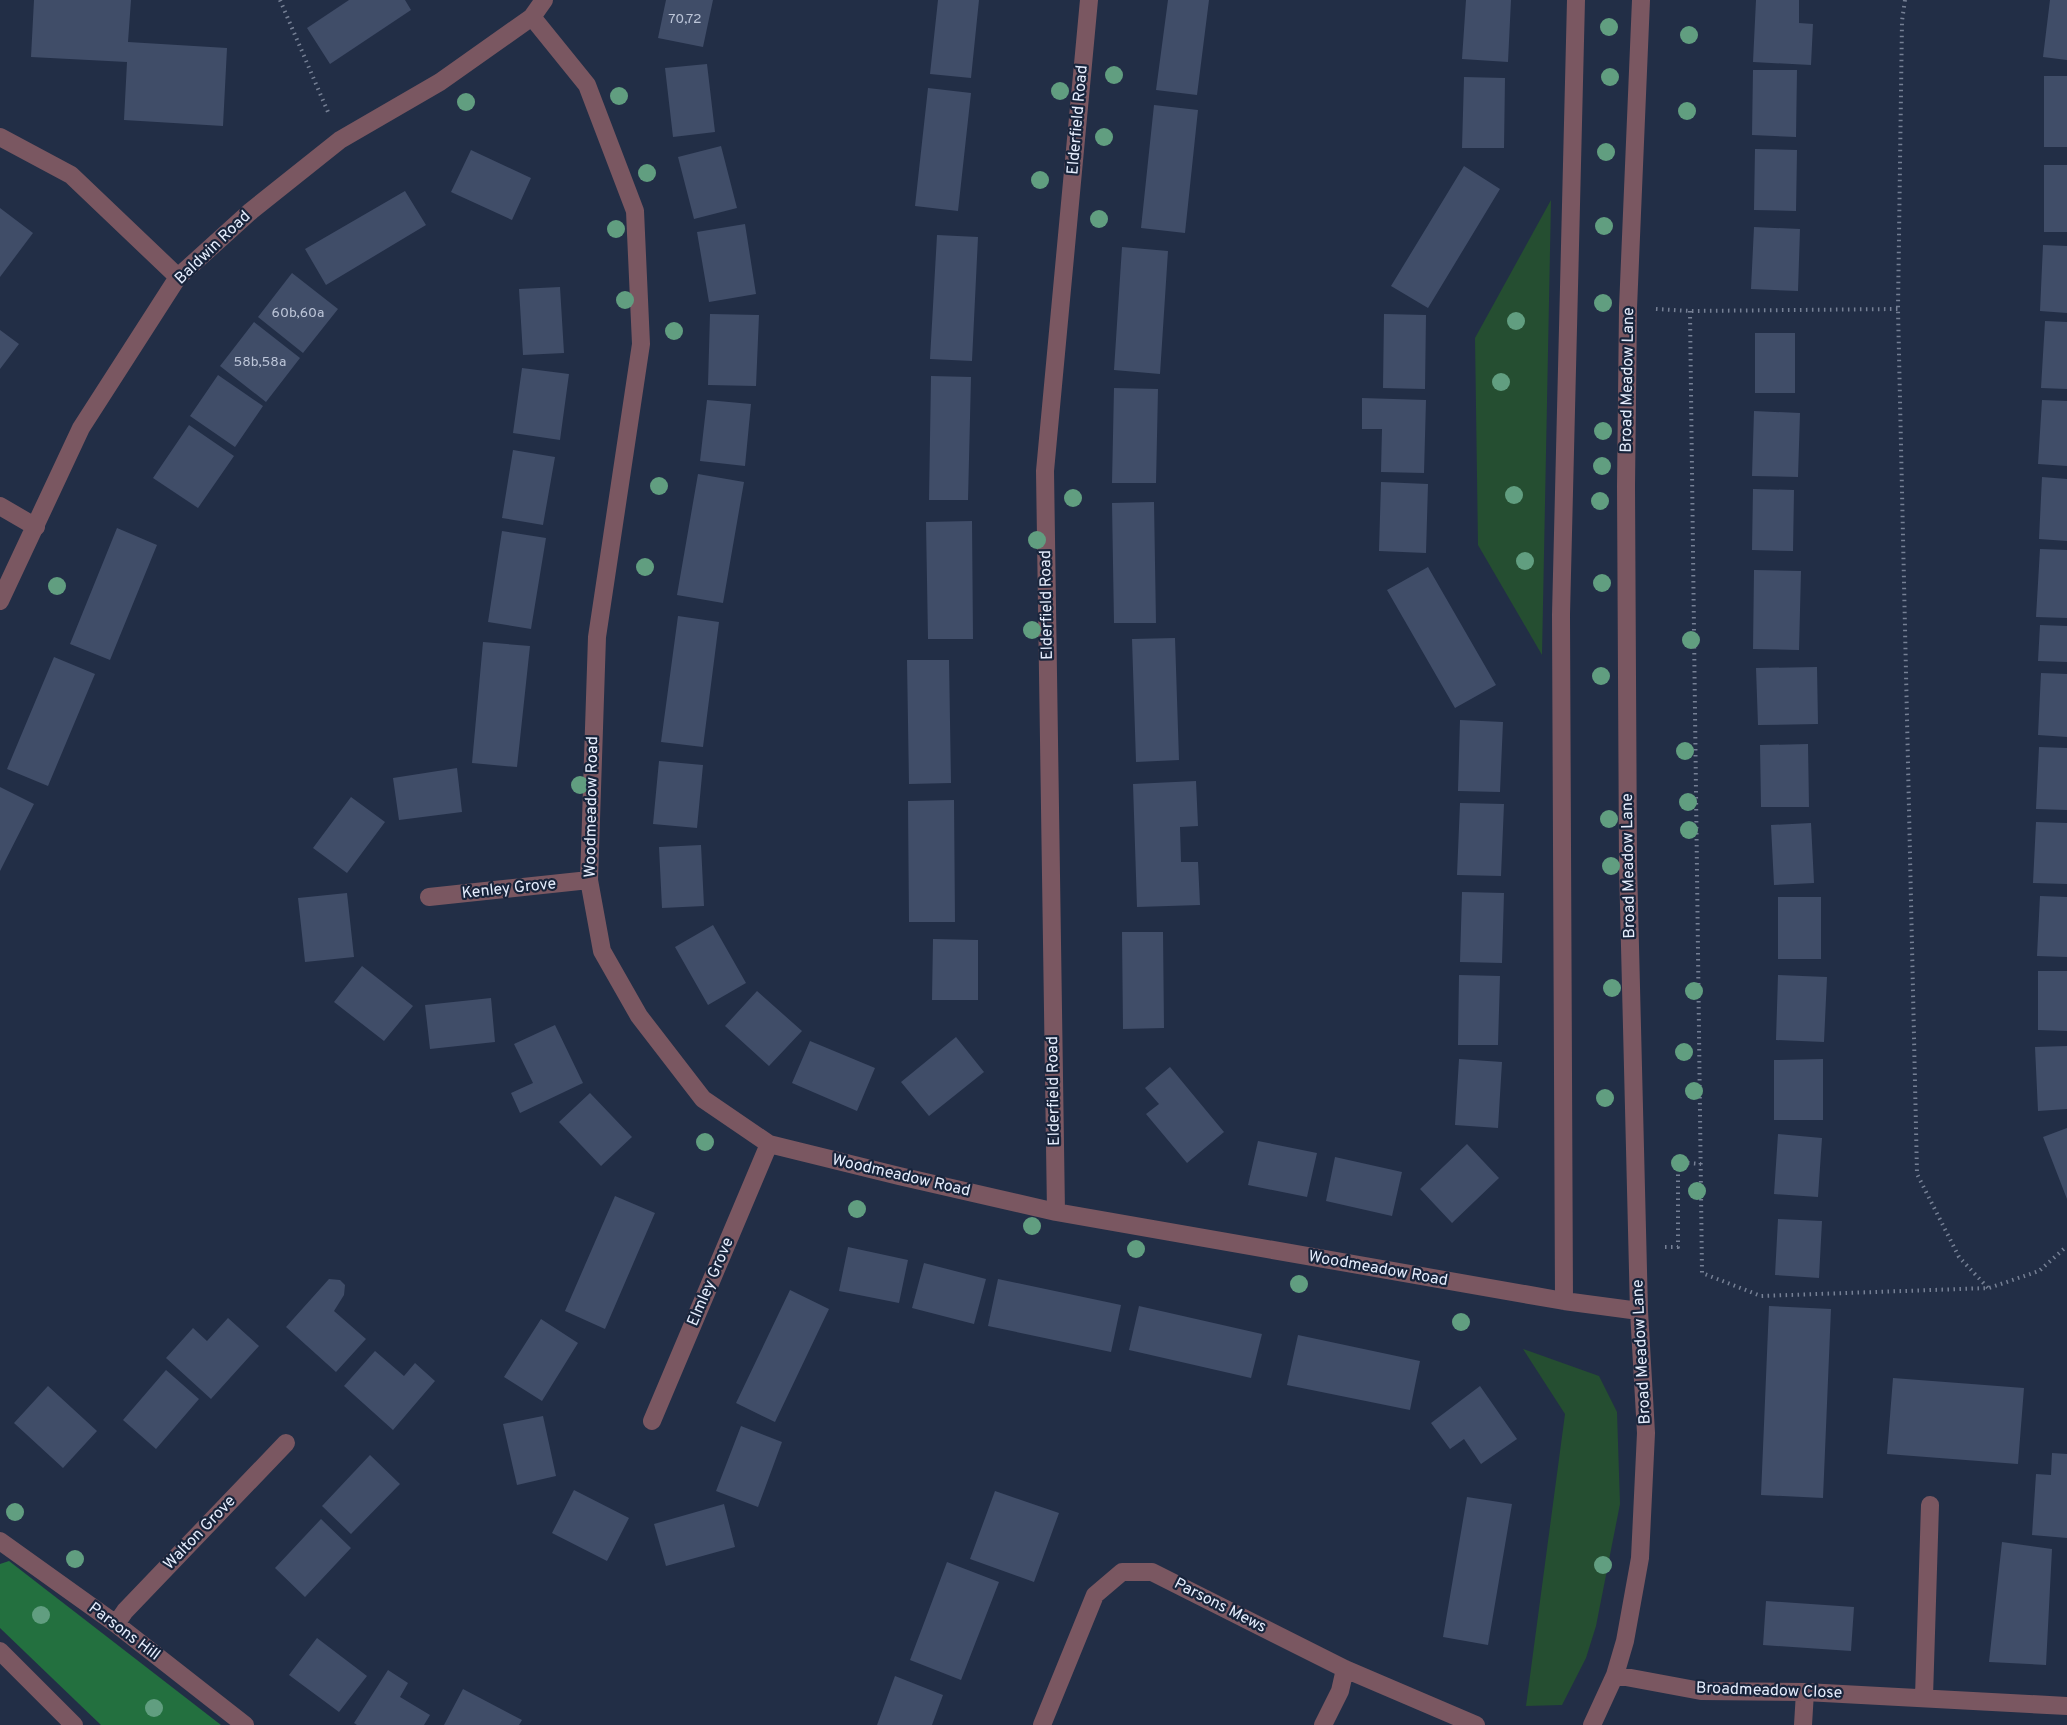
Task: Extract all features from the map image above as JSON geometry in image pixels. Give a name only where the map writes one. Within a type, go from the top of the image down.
[{"type":"street","name":"Baldwin Road","points":[[0,601],[81,428],[178,277],[251,211],[340,140],[440,82],[532,17],[544,0]]},
{"type":"street","name":"Elderfield Road","points":[[1056,1212],[1045,471],[1089,0]]},
{"type":"street","points":[[1564,1301],[1561,615],[1576,0]]},
{"type":"street","name":"Broad Meadow Lane","points":[[1592,1725],[1614,1675],[1625,1641],[1640,1558],[1646,1433],[1639,1311],[1628,865],[1626,486],[1628,308],[1641,0]]},
{"type":"street","name":"Woodmeadow Road","points":[[532,17],[587,84],[635,211],[641,344],[597,637],[589,880],[602,951],[639,1016],[703,1099],[769,1144],[1056,1212],[1564,1301],[1639,1311]]},
{"type":"street","points":[[0,137],[71,175],[178,277]]},
{"type":"street","points":[[0,506],[36,527]]},
{"type":"street","name":"Kenley Grove","points":[[429,897],[589,880]]},
{"type":"street","name":"Elmley Grove","points":[[652,1421],[769,1144]]},
{"type":"street","name":"Walton Grove","points":[[116,1624],[286,1443]]},
{"type":"street","points":[[1924,1697],[1930,1505]]},
{"type":"street","name":"Parsons Hill","points":[[0,1541],[116,1624],[245,1725]]},
{"type":"street","name":"Parsons Mews","points":[[1042,1725],[1095,1595],[1122,1572],[1152,1572],[1345,1669],[1476,1725]]},
{"type":"street","points":[[0,1651],[74,1725]]},
{"type":"street","points":[[1323,1725],[1340,1691],[1345,1669]]},
{"type":"street","name":"Broadmeadow Close","points":[[1614,1675],[1701,1691],[1805,1692],[2067,1706]]},
{"type":"street","points":[[1803,1725],[1805,1692]]},
{"type":"path","points":[[280,0],[340,140]]},
{"type":"path","points":[[1905,0],[1902,21],[1898,309],[1917,1174],[1959,1257],[1989,1288]]},
{"type":"path","points":[[1628,308],[1690,311],[1898,309]]},
{"type":"path","points":[[1690,311],[1702,1273],[1761,1296],[1989,1288],[2039,1270],[2067,1246]]},
{"type":"path","points":[[1638,1245],[1678,1248],[1678,1162],[1701,1164]]},
{"type":"green space","points":[[1551,200],[1542,655],[1478,545],[1475,338]]},
{"type":"green space","points":[[1523,1349],[1599,1376],[1617,1412],[1620,1504],[1596,1626],[1586,1658],[1562,1705],[1526,1706],[1565,1414]]},
{"type":"green space","points":[[9,1561],[221,1725],[101,1725],[0,1628],[0,1564]]},
{"type":"building","points":[[34,0],[131,0],[128,42],[227,48],[223,126],[124,120],[127,62],[31,57]]},
{"type":"building","points":[[349,0],[405,0],[411,10],[330,64],[307,28]]},
{"type":"building","points":[[666,0],[713,0],[703,47],[658,38]]},
{"type":"building","points":[[938,0],[979,0],[971,78],[930,74]]},
{"type":"building","points":[[1168,0],[1209,0],[1197,95],[1156,90]]},
{"type":"building","points":[[1466,0],[1511,0],[1508,62],[1462,59]]},
{"type":"building","points":[[1756,0],[1799,0],[1799,23],[1813,24],[1811,65],[1753,62]]},
{"type":"building","points":[[2050,0],[2067,0],[2067,60],[2043,57]]},
{"type":"building","points":[[707,64],[715,132],[673,137],[665,68]]},
{"type":"building","points":[[1753,70],[1797,70],[1796,137],[1752,135]]},
{"type":"building","points":[[2044,76],[2067,76],[2067,147],[2044,147]]},
{"type":"building","points":[[1464,77],[1505,78],[1504,148],[1462,148]]},
{"type":"building","points":[[928,88],[971,93],[958,211],[915,206]]},
{"type":"building","points":[[1154,105],[1198,110],[1185,233],[1141,228]]},
{"type":"building","points":[[721,146],[737,208],[694,219],[678,157]]},
{"type":"building","points":[[1755,149],[1797,150],[1796,211],[1754,210]]},
{"type":"building","points":[[471,150],[531,178],[512,220],[451,192]]},
{"type":"building","points":[[2044,165],[2067,165],[2067,232],[2044,232]]},
{"type":"building","points":[[1464,166],[1500,189],[1428,308],[1391,286]]},
{"type":"building","points":[[405,191],[426,225],[326,285],[305,249]]},
{"type":"building","points":[[0,208],[33,233],[0,277]]},
{"type":"building","points":[[745,224],[756,294],[709,302],[697,232]]},
{"type":"building","points":[[1754,227],[1800,229],[1798,291],[1751,289]]},
{"type":"building","points":[[937,235],[978,237],[972,361],[930,359]]},
{"type":"building","points":[[2043,245],[2067,246],[2067,313],[2040,311]]},
{"type":"building","points":[[1122,247],[1168,251],[1160,374],[1114,370]]},
{"type":"building","points":[[292,273],[338,309],[303,353],[258,317]]},
{"type":"building","points":[[560,287],[564,353],[523,355],[519,289]]},
{"type":"building","points":[[710,314],[759,315],[756,386],[708,385]]},
{"type":"building","points":[[1384,314],[1426,315],[1425,389],[1383,388]]},
{"type":"building","points":[[2045,321],[2067,322],[2067,389],[2041,388]]},
{"type":"building","points":[[254,322],[300,358],[266,402],[220,366]]},
{"type":"building","points":[[0,330],[19,344],[0,369]]},
{"type":"building","points":[[1755,333],[1795,333],[1795,393],[1755,393]]},
{"type":"building","points":[[522,368],[569,374],[560,440],[513,433]]},
{"type":"building","points":[[218,375],[263,406],[235,447],[190,416]]},
{"type":"building","points":[[931,376],[971,377],[968,500],[929,500]]},
{"type":"building","points":[[1114,388],[1158,389],[1156,483],[1112,483]]},
{"type":"building","points":[[1362,398],[1426,400],[1424,473],[1381,472],[1382,429],[1362,429]]},
{"type":"building","points":[[707,400],[751,404],[745,466],[700,461]]},
{"type":"building","points":[[2042,400],[2067,401],[2067,466],[2038,464]]},
{"type":"building","points":[[1754,411],[1800,413],[1798,477],[1752,476]]},
{"type":"building","points":[[189,425],[234,456],[198,508],[153,478]]},
{"type":"building","points":[[513,450],[555,457],[543,525],[502,518]]},
{"type":"building","points":[[698,474],[744,482],[723,603],[677,595]]},
{"type":"building","points":[[2042,477],[2067,479],[2067,541],[2039,539]]},
{"type":"building","points":[[1381,482],[1428,484],[1426,553],[1379,551]]},
{"type":"building","points":[[1753,489],[1794,490],[1793,551],[1752,550]]},
{"type":"building","points":[[1154,502],[1156,623],[1114,623],[1112,503]]},
{"type":"building","points":[[972,521],[973,639],[928,639],[926,522]]},
{"type":"building","points":[[117,528],[157,545],[110,660],[70,644]]},
{"type":"building","points":[[502,531],[546,538],[531,629],[488,622]]},
{"type":"building","points":[[2040,549],[2067,550],[2067,618],[2036,617]]},
{"type":"building","points":[[1428,567],[1496,685],[1455,708],[1387,590]]},
{"type":"building","points":[[1754,570],[1801,571],[1799,650],[1753,649]]},
{"type":"building","points":[[678,616],[719,622],[703,747],[661,742]]},
{"type":"building","points":[[2040,625],[2067,626],[2067,662],[2038,661]]},
{"type":"building","points":[[1175,638],[1179,760],[1136,762],[1132,639]]},
{"type":"building","points":[[483,642],[530,646],[517,767],[472,763]]},
{"type":"building","points":[[54,657],[95,674],[48,786],[7,769]]},
{"type":"building","points":[[907,660],[949,660],[951,783],[909,784]]},
{"type":"building","points":[[1817,667],[1818,724],[1758,725],[1756,668]]},
{"type":"building","points":[[2041,673],[2067,674],[2067,737],[2038,735]]},
{"type":"building","points":[[1460,720],[1503,722],[1500,792],[1458,791]]},
{"type":"building","points":[[1808,744],[1809,807],[1761,807],[1760,745]]},
{"type":"building","points":[[2039,747],[2067,748],[2067,810],[2036,809]]},
{"type":"building","points":[[659,761],[703,765],[697,828],[653,824]]},
{"type":"building","points":[[457,768],[462,812],[399,820],[393,778]]},
{"type":"building","points":[[1196,781],[1198,826],[1180,827],[1181,862],[1198,862],[1200,905],[1137,907],[1133,784]]},
{"type":"building","points":[[0,787],[34,804],[0,871]]},
{"type":"building","points":[[351,797],[385,822],[347,873],[313,848]]},
{"type":"building","points":[[954,800],[955,922],[909,922],[908,801]]},
{"type":"building","points":[[1460,803],[1504,804],[1501,876],[1457,875]]},
{"type":"building","points":[[2036,822],[2067,823],[2067,884],[2033,883]]},
{"type":"building","points":[[1811,823],[1814,883],[1774,885],[1771,825]]},
{"type":"building","points":[[701,845],[704,906],[662,908],[659,847]]},
{"type":"building","points":[[1462,892],[1504,893],[1502,963],[1460,962]]},
{"type":"building","points":[[347,893],[354,957],[305,962],[298,898]]},
{"type":"building","points":[[2040,896],[2067,897],[2067,957],[2037,956]]},
{"type":"building","points":[[1778,897],[1821,897],[1821,959],[1778,959]]},
{"type":"building","points":[[713,925],[746,983],[708,1005],[675,947]]},
{"type":"building","points":[[1122,932],[1163,932],[1164,1028],[1123,1029]]},
{"type":"building","points":[[933,939],[978,940],[978,1000],[932,1000]]},
{"type":"building","points":[[362,966],[413,1006],[384,1041],[334,1002]]},
{"type":"building","points":[[2038,971],[2067,971],[2067,1031],[2038,1030]]},
{"type":"building","points":[[1459,975],[1500,976],[1498,1045],[1458,1045]]},
{"type":"building","points":[[1778,975],[1827,977],[1824,1042],[1776,1040]]},
{"type":"building","points":[[757,991],[802,1031],[769,1066],[725,1026]]},
{"type":"building","points":[[491,998],[495,1042],[430,1049],[425,1005]]},
{"type":"building","points":[[555,1025],[583,1083],[520,1113],[511,1093],[533,1083],[514,1044]]},
{"type":"building","points":[[956,1037],[984,1072],[929,1116],[901,1082]]},
{"type":"building","points":[[810,1041],[875,1068],[857,1111],[792,1083]]},
{"type":"building","points":[[2067,1046],[2067,1109],[2038,1111],[2035,1047]]},
{"type":"building","points":[[1459,1059],[1502,1062],[1498,1128],[1455,1125]]},
{"type":"building","points":[[1823,1059],[1823,1120],[1774,1120],[1774,1060]]},
{"type":"building","points":[[1170,1067],[1224,1132],[1187,1163],[1146,1114],[1159,1104],[1145,1088]]},
{"type":"building","points":[[590,1093],[632,1137],[601,1166],[559,1122]]},
{"type":"building","points":[[2067,1128],[2067,1199],[2043,1137]]},
{"type":"building","points":[[1778,1134],[1822,1138],[1818,1197],[1774,1194]]},
{"type":"building","points":[[1258,1141],[1317,1153],[1307,1197],[1248,1185]]},
{"type":"building","points":[[1467,1144],[1499,1178],[1452,1223],[1420,1189]]},
{"type":"building","points":[[1335,1157],[1402,1172],[1392,1216],[1326,1201]]},
{"type":"building","points":[[615,1196],[655,1213],[605,1329],[565,1311]]},
{"type":"building","points":[[1778,1219],[1822,1221],[1819,1278],[1775,1275]]},
{"type":"building","points":[[848,1247],[908,1260],[899,1303],[839,1291]]},
{"type":"building","points":[[924,1263],[986,1279],[974,1324],[912,1308]]},
{"type":"building","points":[[329,1279],[340,1280],[345,1285],[344,1295],[334,1311],[366,1339],[336,1372],[286,1327]]},
{"type":"building","points":[[998,1279],[1121,1305],[1111,1352],[988,1326]]},
{"type":"building","points":[[790,1290],[829,1309],[775,1422],[736,1403]]},
{"type":"building","points":[[1139,1306],[1262,1334],[1251,1378],[1129,1350]]},
{"type":"building","points":[[1769,1306],[1831,1309],[1823,1498],[1761,1495]]},
{"type":"building","points":[[228,1318],[259,1346],[211,1399],[166,1358],[193,1328],[207,1341]]},
{"type":"building","points":[[541,1319],[578,1343],[542,1401],[504,1377]]},
{"type":"building","points":[[1298,1335],[1420,1361],[1410,1410],[1287,1385]]},
{"type":"building","points":[[375,1351],[404,1376],[415,1363],[435,1381],[393,1430],[344,1386]]},
{"type":"building","points":[[166,1370],[199,1399],[156,1449],[123,1420]]},
{"type":"building","points":[[1893,1378],[2024,1388],[2018,1464],[1887,1454]]},
{"type":"building","points":[[48,1386],[97,1431],[63,1468],[14,1423]]},
{"type":"building","points":[[1480,1386],[1517,1439],[1481,1464],[1464,1439],[1450,1449],[1431,1423]]},
{"type":"building","points":[[543,1416],[556,1476],[517,1485],[503,1424]]},
{"type":"building","points":[[741,1426],[782,1442],[758,1507],[716,1491]]},
{"type":"building","points":[[2052,1453],[2067,1454],[2067,1538],[2032,1535],[2036,1474],[2051,1475]]},
{"type":"building","points":[[370,1455],[400,1484],[351,1534],[322,1506]]},
{"type":"building","points":[[574,1490],[629,1518],[607,1561],[552,1533]]},
{"type":"building","points":[[995,1491],[1059,1513],[1034,1582],[970,1559]]},
{"type":"building","points":[[1467,1497],[1512,1504],[1488,1645],[1443,1637]]},
{"type":"building","points":[[724,1504],[735,1547],[666,1566],[654,1524]]},
{"type":"building","points":[[321,1519],[351,1548],[305,1597],[275,1568]]},
{"type":"building","points":[[2002,1542],[2052,1549],[2046,1665],[1989,1662]]},
{"type":"building","points":[[947,1562],[999,1582],[961,1680],[910,1660]]},
{"type":"building","points":[[1766,1601],[1854,1607],[1851,1651],[1763,1645]]},
{"type":"building","points":[[317,1638],[367,1676],[339,1712],[289,1675]]},
{"type":"building","points":[[388,1670],[408,1683],[400,1697],[430,1715],[424,1725],[357,1725],[354,1723]]},
{"type":"building","points":[[895,1676],[943,1695],[932,1725],[877,1725]]},
{"type":"building","points":[[463,1689],[522,1720],[519,1725],[444,1725]]}]
